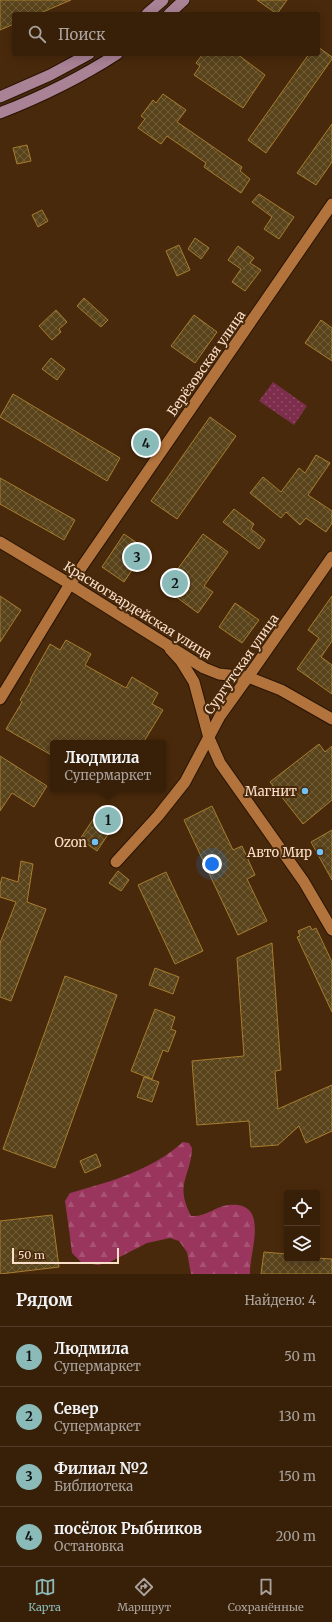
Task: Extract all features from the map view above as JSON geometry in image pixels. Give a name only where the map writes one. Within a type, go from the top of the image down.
[{"type":"main road","points":[[149,12],[163,0]]},
{"type":"main road","points":[[171,12],[184,0]]},
{"type":"main road","points":[[0,97],[50,75],[85,56]]},
{"type":"main road","points":[[0,113],[30,101],[78,78],[114,56]]},
{"type":"street","name":"Берёзовская улица","points":[[0,699],[70,584],[332,204]]},
{"type":"street","name":"Красногвардейская улица","points":[[0,542],[70,584],[168,647],[212,671],[248,677],[281,690],[332,719]]},
{"type":"street","name":"Сургутская улица","points":[[116,862],[158,816],[185,782],[228,703],[248,677],[332,557]]},
{"type":"street","points":[[168,647],[182,661],[194,682],[209,738],[220,763],[304,882],[332,930]]},
{"type":"green space","points":[[183,1142],[189,1143],[192,1148],[184,1188],[186,1205],[191,1216],[202,1215],[219,1207],[229,1205],[242,1206],[250,1211],[254,1219],[255,1230],[250,1274],[191,1274],[187,1252],[179,1241],[170,1238],[147,1243],[110,1262],[98,1265],[81,1262],[72,1253],[65,1201],[70,1193],[130,1174],[144,1168],[171,1152]]},
{"type":"shaded area","points":[[273,382],[307,406],[294,425],[259,401]]},
{"type":"building","points":[[0,0],[71,0],[43,12],[12,12],[12,25],[0,30]]},
{"type":"building","points":[[257,0],[287,0],[278,12],[274,12]]},
{"type":"building","points":[[320,48],[332,57],[266,153],[248,140],[308,56],[320,56]]},
{"type":"building","points":[[201,56],[240,56],[265,75],[243,108],[194,75],[200,66],[196,63]]},
{"type":"building","points":[[163,94],[186,110],[177,122],[242,167],[240,171],[250,179],[241,193],[204,167],[206,163],[167,136],[161,144],[138,128],[145,119],[141,116],[153,100],[156,103]]},
{"type":"building","points":[[332,124],[332,162],[316,185],[297,173]]},
{"type":"building","points":[[27,145],[31,161],[17,164],[13,148]]},
{"type":"building","points":[[259,194],[294,217],[279,239],[264,229],[272,217],[252,202]]},
{"type":"building","points":[[42,210],[48,221],[38,227],[32,215]]},
{"type":"building","points":[[195,238],[209,248],[201,259],[188,249]]},
{"type":"building","points":[[179,245],[190,270],[177,276],[166,251]]},
{"type":"building","points":[[238,246],[254,258],[250,263],[261,270],[245,291],[232,282],[241,269],[228,260]]},
{"type":"building","points":[[84,298],[108,320],[101,327],[77,306]]},
{"type":"building","points":[[56,310],[67,322],[59,329],[61,332],[52,340],[39,326]]},
{"type":"building","points":[[194,315],[217,332],[195,363],[171,346]]},
{"type":"building","points":[[321,320],[332,328],[332,361],[305,343]]},
{"type":"building","points":[[51,358],[65,369],[57,380],[42,369]]},
{"type":"building","points":[[13,394],[120,458],[107,481],[0,417]]},
{"type":"building","points":[[210,417],[236,436],[177,519],[151,501]]},
{"type":"building","points":[[316,455],[330,463],[308,495],[332,511],[332,523],[326,532],[306,518],[300,525],[286,512],[281,518],[250,493],[263,477],[281,492],[299,468],[305,473]]},
{"type":"building","points":[[0,478],[75,520],[64,540],[0,504]]},
{"type":"building","points":[[234,509],[254,524],[251,529],[265,540],[259,549],[223,522]]},
{"type":"building","points":[[124,534],[146,549],[124,582],[102,567]]},
{"type":"building","points":[[203,534],[228,552],[204,586],[213,592],[198,613],[164,588]]},
{"type":"building","points":[[0,596],[21,610],[0,642]]},
{"type":"building","points":[[332,596],[332,641],[321,657],[332,665],[332,694],[297,669],[319,638],[308,630]]},
{"type":"building","points":[[235,603],[259,620],[242,643],[219,627]]},
{"type":"building","points":[[66,640],[91,654],[85,665],[126,688],[132,677],[158,693],[152,704],[163,710],[145,740],[50,740],[50,754],[6,729],[22,702],[20,700],[50,644],[60,650]]},
{"type":"building","name":"Магнит","points":[[319,744],[325,752],[332,746],[332,800],[303,824],[270,782]]},
{"type":"building","points":[[0,756],[47,786],[34,807],[12,793],[0,811]]},
{"type":"building","points":[[102,806],[119,818],[97,851],[80,839]]},
{"type":"building","points":[[212,806],[233,850],[242,846],[255,875],[247,879],[267,921],[238,935],[184,820]]},
{"type":"building","points":[[332,830],[332,880],[311,842]]},
{"type":"building","points":[[21,861],[33,864],[27,902],[46,909],[11,1001],[0,997],[0,943],[16,902],[0,897],[0,885],[2,877],[18,882]]},
{"type":"building","points":[[118,871],[129,880],[121,891],[109,883]]},
{"type":"building","points":[[166,872],[203,951],[175,964],[138,885]]},
{"type":"building","points":[[310,926],[312,930],[316,928],[332,962],[332,1012],[297,937],[300,936],[298,931]]},
{"type":"building","points":[[272,943],[281,1070],[275,1071],[278,1109],[332,1085],[332,1131],[306,1143],[299,1126],[278,1145],[251,1147],[249,1121],[197,1125],[192,1061],[244,1056],[237,958]]},
{"type":"building","points":[[155,968],[179,977],[173,994],[149,985]]},
{"type":"building","points":[[65,976],[117,995],[55,1168],[3,1149]]},
{"type":"building","points":[[155,1009],[175,1017],[171,1029],[176,1031],[168,1052],[163,1050],[152,1079],[131,1071]]},
{"type":"building","points":[[144,1077],[159,1082],[152,1102],[137,1097]]},
{"type":"building","points":[[96,1154],[101,1166],[85,1173],[80,1161]]},
{"type":"building","points":[[52,1215],[59,1267],[0,1274],[0,1221]]},
{"type":"building","points":[[264,1252],[284,1254],[284,1262],[320,1262],[320,1258],[332,1259],[332,1274],[261,1274]]},
{"type":"place","name":"посёлок Рыбников","points":[[146,443]]},
{"type":"place","name":"Филиал №2","points":[[137,557]]},
{"type":"place","name":"Север","points":[[175,583]]},
{"type":"place","name":"Магнит","points":[[305,791]]},
{"type":"place","name":"Людмила","points":[[108,820]]},
{"type":"place","name":"Ozon","points":[[95,842]]},
{"type":"place","name":"Авто Мир","points":[[320,852]]}]
